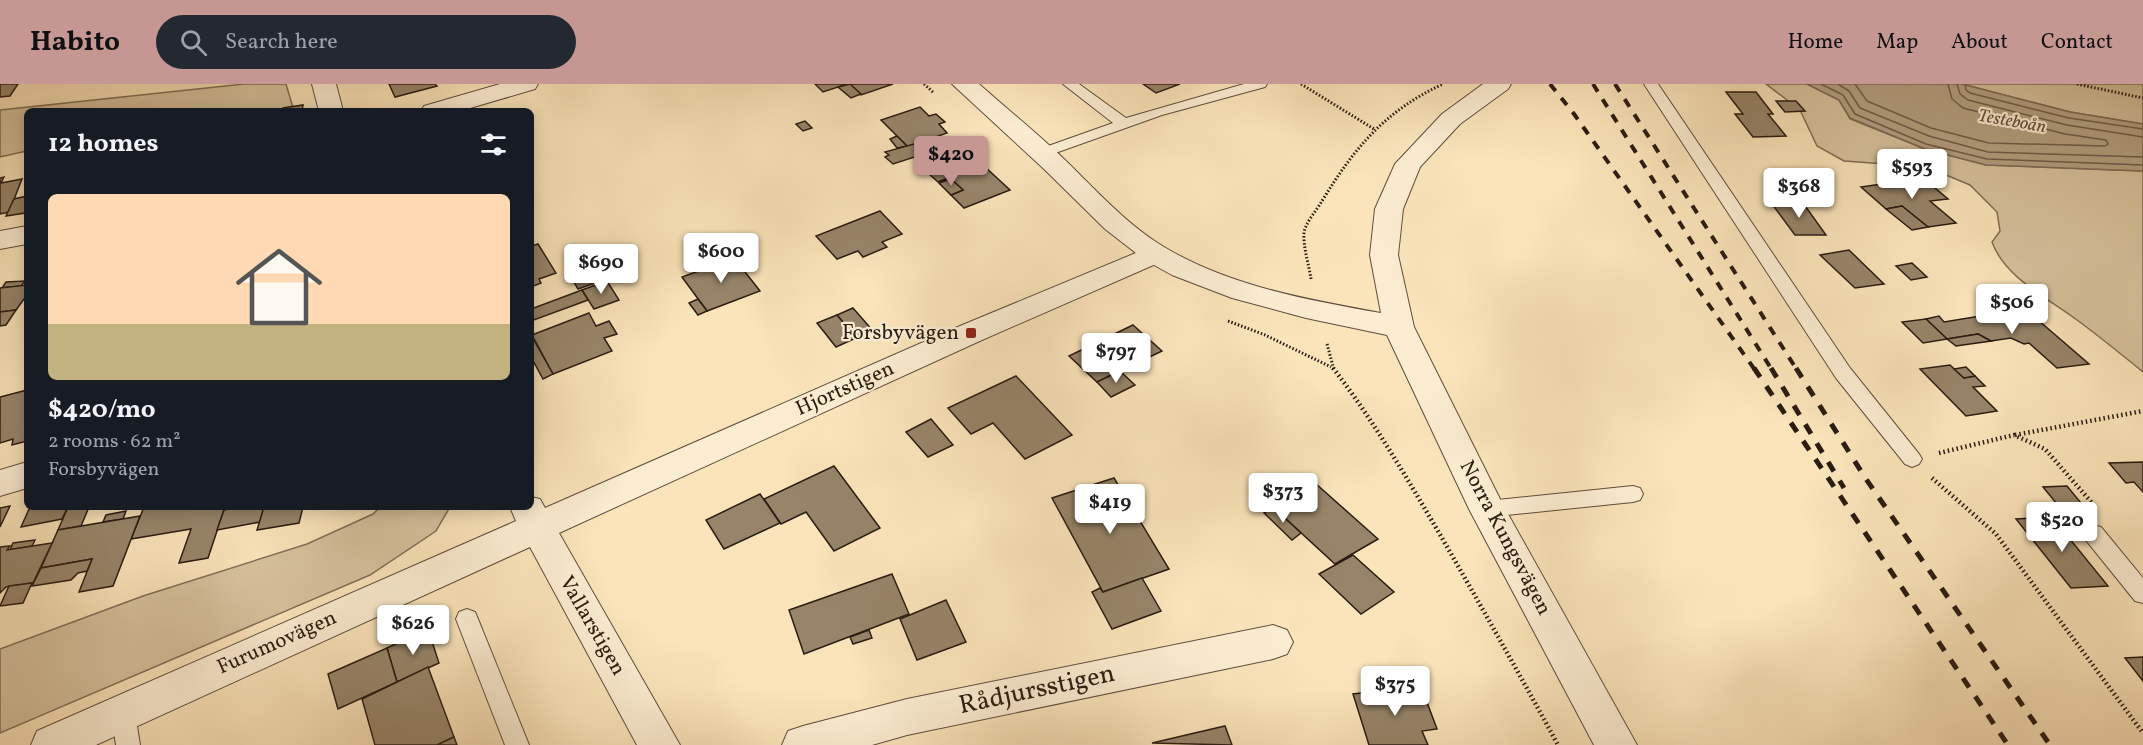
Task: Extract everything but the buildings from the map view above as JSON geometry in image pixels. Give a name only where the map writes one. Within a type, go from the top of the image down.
[{"type":"street","points":[[324,84],[330,108]]},
{"type":"street","points":[[443,108],[526,84]]},
{"type":"street","points":[[964,84],[1042,153],[1110,219],[1155,254],[1225,286],[1319,312],[1399,327]]},
{"type":"street","name":"Norra Kungsvägen","points":[[1499,84],[1451,119],[1408,164],[1389,209],[1384,255],[1399,327],[1487,509],[1616,745]]},
{"type":"street","points":[[0,240],[24,236]]},
{"type":"street","name":"Hjortstigen","points":[[531,517],[1155,254]]},
{"type":"street","points":[[0,483],[24,476]]},
{"type":"street","name":"Furumovägen","points":[[52,745],[125,729],[531,517]]},
{"type":"street","name":"Vallarstigen","points":[[531,517],[659,745]]},
{"type":"street","name":"Rådjursstigen","points":[[803,745],[907,717],[1273,642]]},
{"type":"lane","points":[[1070,84],[1124,124]]},
{"type":"lane","points":[[1042,153],[1157,112],[1260,84]]},
{"type":"lane","points":[[1651,84],[1843,373],[1912,459]]},
{"type":"lane","points":[[1487,509],[1633,494]]},
{"type":"lane","points":[[2093,533],[2143,594]]},
{"type":"lane","points":[[467,619],[517,745]]},
{"type":"path","points":[[1301,84],[1374,129]]},
{"type":"path","points":[[1443,84],[1423,93],[1374,129],[1344,167],[1304,232],[1306,260],[1332,367],[1356,398],[1412,487],[1508,652],[1558,745]]},
{"type":"path","points":[[2077,84],[2143,98]]},
{"type":"path","points":[[1912,459],[2014,435],[2143,411]]},
{"type":"path","points":[[2014,435],[2045,449]]},
{"type":"path","points":[[1912,459],[1996,534],[2143,733]]},
{"type":"shaded area","points":[[244,84],[286,84],[293,108],[24,108],[24,152],[0,157],[0,110]]},
{"type":"shaded area","points":[[1766,84],[1807,84],[1839,100],[1850,119],[1925,149],[1986,165],[2143,171],[2143,372],[2086,326],[2017,277],[1998,255],[1992,242],[2000,231],[1997,212],[1970,185],[1939,172],[1900,165],[1844,161],[1817,146],[1800,110]]},
{"type":"shaded area","points":[[1962,84],[2143,84],[2143,124],[2070,112]]},
{"type":"shaded area","points":[[377,510],[448,510],[436,531],[370,575],[0,733],[0,649],[143,596],[307,544],[373,514]]},
{"type":"water","name":"Testeboån","points":[[1807,84],[1962,84],[2070,112],[2143,124],[2143,171],[1986,165],[1925,149],[1850,118],[1839,100]]},
{"type":"railway","points":[[1550,84],[1574,114],[1755,370]]},
{"type":"railway","points":[[1593,84],[1772,370]]},
{"type":"railway","points":[[1615,84],[1797,370]]},
{"type":"railway","points":[[1754,368],[2008,745]]},
{"type":"railway","points":[[1771,368],[1844,488]]},
{"type":"railway","points":[[1796,368],[1866,479],[2050,745]]},
{"type":"place","name":"Forsbyvägen","points":[[971,333]]}]
